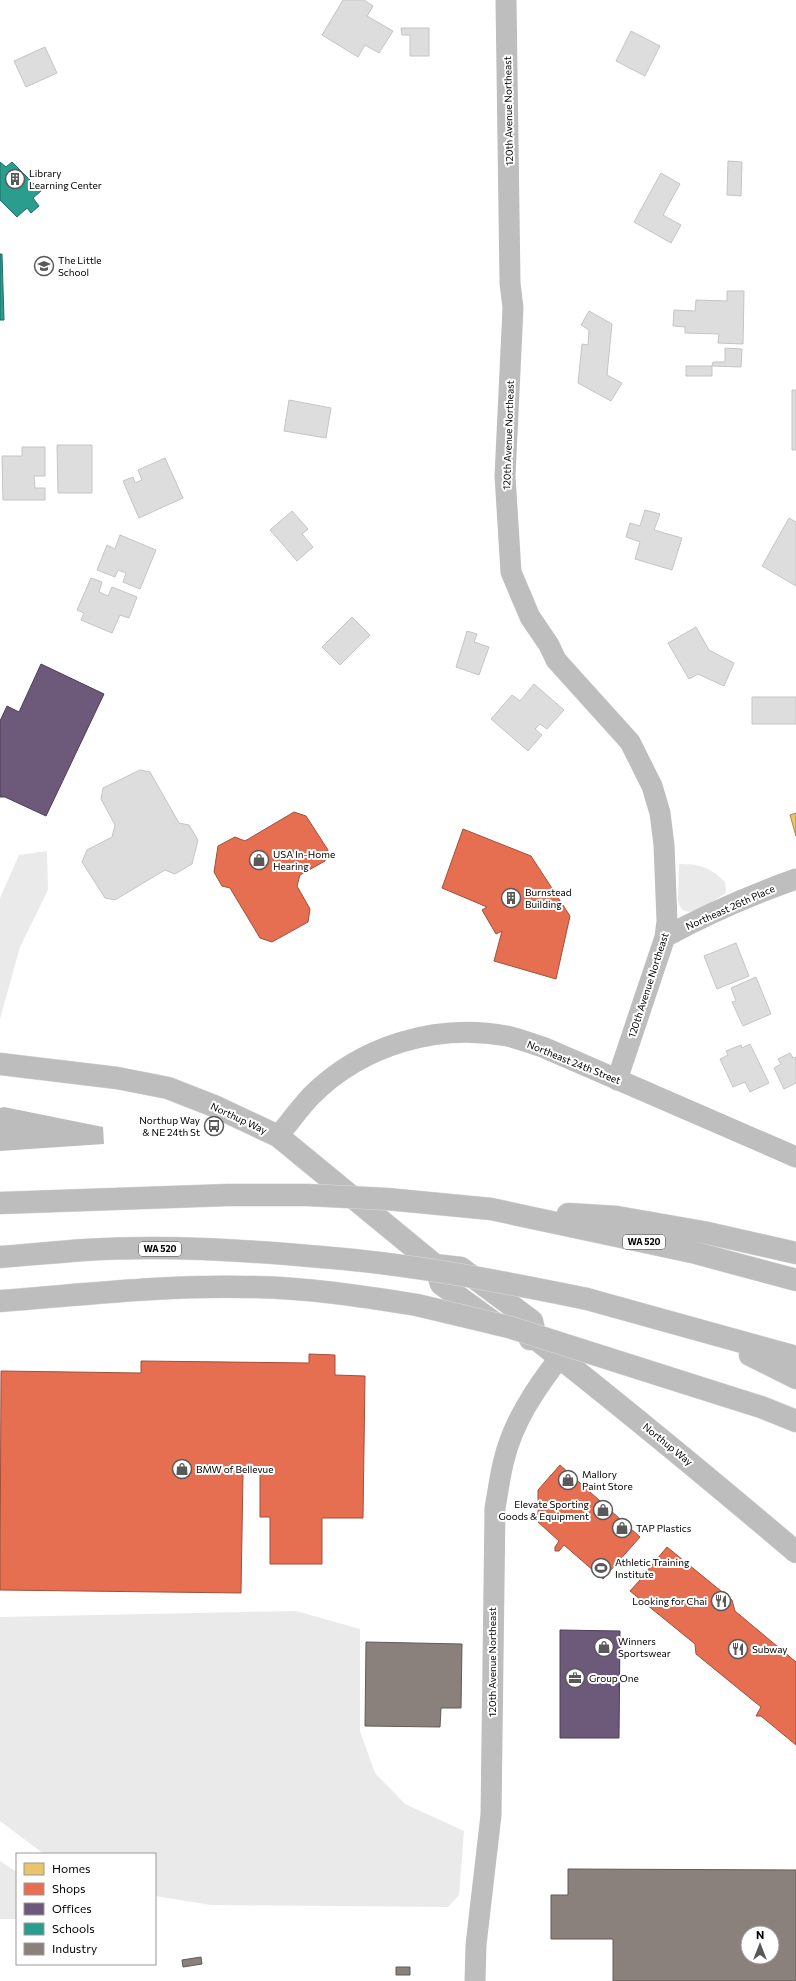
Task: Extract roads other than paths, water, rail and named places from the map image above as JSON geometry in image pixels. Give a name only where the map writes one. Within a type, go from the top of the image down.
[{"type":"main road","name":"Northup Way","points":[[0,1064],[117,1078],[168,1088],[214,1106],[278,1136],[435,1265],[461,1268],[532,1321],[536,1339],[689,1461],[796,1552]]},
{"type":"main road","name":"WA 520","points":[[0,1203],[228,1195],[307,1194],[387,1199],[491,1209],[692,1252],[796,1280]]},
{"type":"main road","points":[[491,1209],[616,1217],[703,1232],[796,1253]]},
{"type":"main road","name":"WA 520","points":[[0,1257],[85,1250],[201,1249],[373,1261],[444,1272],[587,1299],[796,1357]]},
{"type":"main road","points":[[0,1301],[204,1287],[284,1288],[370,1297],[417,1305],[509,1327],[761,1407],[796,1421]]},
{"type":"main road","points":[[708,1333],[796,1378]]},
{"type":"street","name":"120th Avenue Northeast","points":[[506,0],[510,283],[513,308],[505,476],[511,572],[530,617],[549,645],[556,660],[630,742],[652,786],[660,814],[664,844],[667,921],[665,937],[616,1080]]},
{"type":"street","name":"Northeast 26th Place","points":[[665,937],[695,921],[753,894],[796,878]]},
{"type":"street","name":"Northeast 24th Street","points":[[278,1136],[312,1096],[347,1068],[385,1047],[425,1036],[463,1032],[508,1036],[545,1048],[796,1157]]},
{"type":"street","name":"120th Avenue Northeast","points":[[475,1981],[476,1945],[491,1815],[495,1508],[504,1459],[513,1432],[541,1382],[560,1357]]},
{"type":"place","name":"Library Learning Center","points":[[15,179]]},
{"type":"place","name":"The Little School","points":[[44,266]]},
{"type":"place","name":"USA In-Home Hearing","points":[[259,860]]},
{"type":"place","name":"Burnstead Building","points":[[511,898]]},
{"type":"place","name":"Northup Way & NE 24th St","points":[[214,1126]]},
{"type":"place","name":"BMW of Bellevue","points":[[182,1469]]},
{"type":"place","name":"Mallory Paint Store","points":[[568,1480]]},
{"type":"place","name":"Elevate Sporting Goods & Equipment","points":[[603,1510]]},
{"type":"place","name":"TAP Plastics","points":[[622,1528]]},
{"type":"place","name":"Athletic Training Institute","points":[[601,1568]]},
{"type":"place","name":"Looking for Chai","points":[[721,1601]]},
{"type":"place","name":"Winners Sportswear","points":[[604,1647]]},
{"type":"place","name":"Subway","points":[[738,1649]]},
{"type":"place","name":"Group One","points":[[575,1678]]}]
